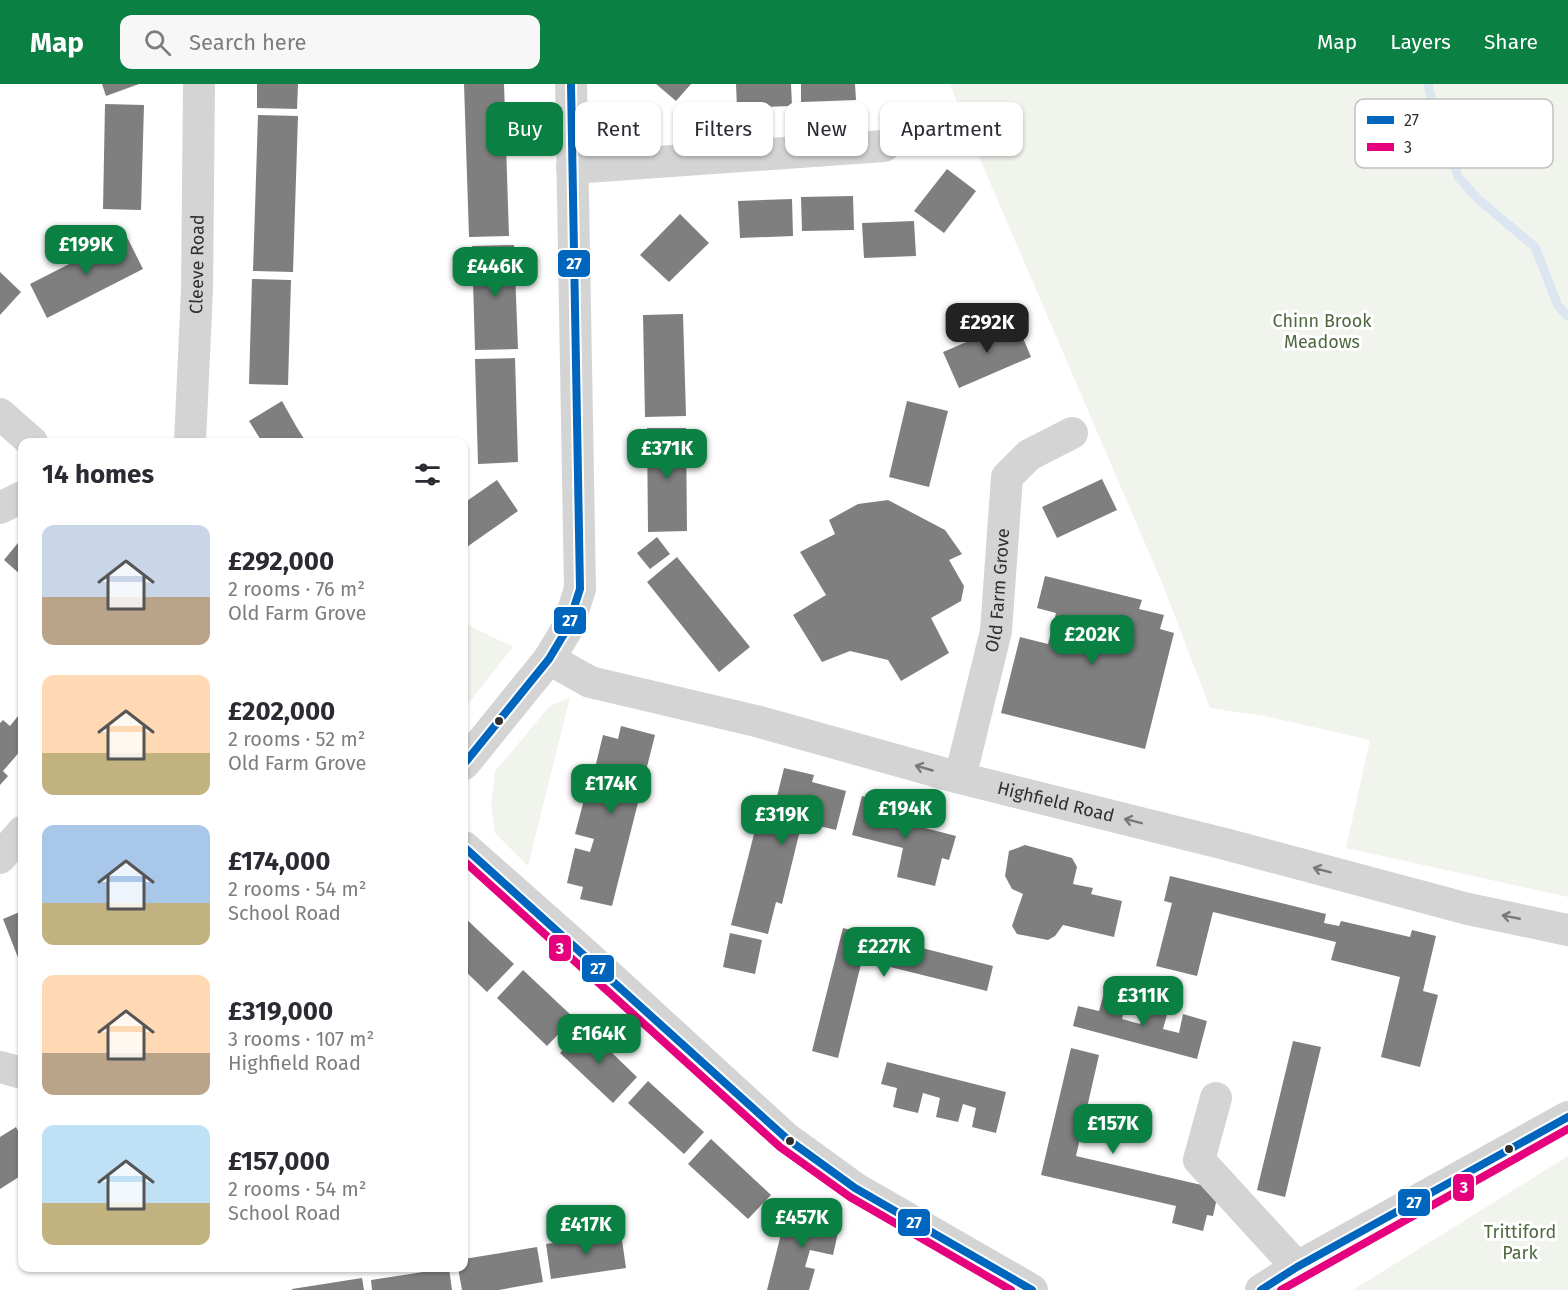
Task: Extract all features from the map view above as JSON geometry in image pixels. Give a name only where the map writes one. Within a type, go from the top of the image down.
[{"type":"street","name":"Cleeve Road","points":[[190,438],[197,290],[199,84]]},
{"type":"street","points":[[468,759],[549,659],[567,629],[580,589],[571,84]]},
{"type":"street","points":[[572,168],[880,146]]},
{"type":"street","points":[[0,414],[27,438]]},
{"type":"street","name":"Old Farm Grove","points":[[960,778],[996,631],[1007,477],[1029,455],[1072,433]]},
{"type":"street","points":[[0,507],[18,499]]},
{"type":"street","name":"Highfield Road","points":[[549,659],[590,682],[756,721],[960,778],[1225,844],[1468,909],[1568,930]]},
{"type":"street","points":[[0,858],[18,837]]},
{"type":"street","points":[[468,851],[786,1138],[855,1188],[1032,1290]]},
{"type":"street","points":[[0,1067],[18,1072]]},
{"type":"street","points":[[1216,1098],[1199,1160],[1298,1267]]},
{"type":"street","points":[[1261,1290],[1298,1267],[1568,1117]]},
{"type":"green space","name":"Chinn Brook Meadows","points":[[950,84],[1568,84],[1568,897],[1346,848],[1370,740],[1264,716],[1210,708],[1163,585],[979,156],[1023,156],[1023,102],[957,102]]},
{"type":"green space","points":[[468,625],[513,647],[468,704]]},
{"type":"green space","points":[[570,697],[528,866],[495,833],[491,804],[495,771],[550,706]]},
{"type":"green space","name":"Trittiford Park","points":[[1568,1156],[1568,1290],[1353,1290]]},
{"type":"building","points":[[102,84],[139,84],[106,96]]},
{"type":"building","points":[[257,84],[298,84],[297,109],[257,108]]},
{"type":"building","points":[[464,84],[504,84],[505,102],[486,102],[486,156],[506,156],[509,236],[469,237]]},
{"type":"building","points":[[656,84],[691,84],[676,101]]},
{"type":"building","points":[[736,84],[791,84],[792,102],[785,102],[785,106],[773,107],[773,102],[737,102]]},
{"type":"building","points":[[801,84],[855,84],[856,100],[801,102]]},
{"type":"building","points":[[105,104],[144,105],[141,210],[103,209]]},
{"type":"building","points":[[258,115],[298,116],[293,272],[253,271]]},
{"type":"building","points":[[947,169],[976,191],[944,233],[914,211]]},
{"type":"building","points":[[853,196],[854,230],[802,231],[801,197]]},
{"type":"building","points":[[792,199],[793,236],[740,238],[738,201]]},
{"type":"building","points":[[680,214],[709,243],[669,282],[640,255]]},
{"type":"building","points":[[914,221],[916,256],[864,258],[862,223]]},
{"type":"building","points":[[126,235],[143,269],[47,318],[30,284]]},
{"type":"building","points":[[514,245],[518,349],[475,350],[472,246]]},
{"type":"building","points":[[0,272],[21,292],[0,315]]},
{"type":"building","points":[[252,279],[291,280],[288,385],[249,384]]},
{"type":"building","points":[[683,314],[686,416],[645,417],[643,315]]},
{"type":"building","points":[[1016,321],[1031,357],[959,388],[943,352]]},
{"type":"building","points":[[515,358],[518,462],[478,464],[475,359]]},
{"type":"building","points":[[282,401],[304,438],[260,438],[249,421]]},
{"type":"building","points":[[907,401],[948,411],[929,487],[889,477]]},
{"type":"building","points":[[647,428],[686,428],[687,531],[648,532]]},
{"type":"building","points":[[1102,479],[1117,510],[1057,538],[1042,507]]},
{"type":"building","points":[[497,480],[518,511],[468,546],[468,500]]},
{"type":"building","points":[[888,500],[945,530],[962,554],[949,560],[964,586],[961,601],[931,618],[949,653],[901,681],[888,660],[850,651],[822,662],[793,615],[826,595],[800,552],[835,534],[829,520],[858,504]]},
{"type":"building","points":[[657,537],[670,554],[650,569],[637,553]]},
{"type":"building","points":[[18,543],[18,572],[4,560]]},
{"type":"building","points":[[677,557],[750,647],[719,672],[647,582]]},
{"type":"building","points":[[1045,576],[1142,600],[1139,609],[1164,615],[1160,629],[1174,633],[1145,749],[1001,713],[1020,637],[1048,644],[1056,613],[1037,608]]},
{"type":"building","points":[[18,716],[18,754],[3,771],[8,776],[0,785],[0,723],[3,720],[10,726]]},
{"type":"building","points":[[621,726],[655,735],[612,906],[580,899],[583,887],[567,883],[575,848],[590,852],[594,839],[575,834],[586,792],[603,796],[609,771],[595,768],[603,735],[618,739]]},
{"type":"building","points":[[784,768],[814,775],[812,782],[846,791],[836,830],[802,822],[782,904],[776,902],[768,934],[731,925],[757,822],[770,825]]},
{"type":"building","points":[[862,796],[901,807],[898,821],[956,836],[949,860],[942,858],[935,886],[897,877],[903,848],[852,835]]},
{"type":"building","points":[[1025,845],[1072,858],[1077,867],[1073,884],[1093,888],[1091,894],[1122,901],[1114,937],[1063,925],[1055,936],[1048,940],[1017,934],[1012,926],[1023,894],[1012,889],[1005,876],[1009,851]]},
{"type":"building","points":[[1170,876],[1326,914],[1324,923],[1339,926],[1341,921],[1410,937],[1412,930],[1436,936],[1423,991],[1438,995],[1420,1067],[1381,1057],[1400,977],[1331,960],[1336,942],[1213,912],[1197,976],[1156,966],[1172,903],[1164,901]]},
{"type":"building","points":[[18,913],[18,958],[3,919]]},
{"type":"building","points":[[468,921],[514,964],[487,992],[468,974]]},
{"type":"building","points":[[843,928],[993,966],[987,991],[862,960],[838,1058],[812,1051]]},
{"type":"building","points":[[730,933],[762,940],[755,974],[723,967]]},
{"type":"building","points":[[523,970],[574,1018],[547,1046],[497,998]]},
{"type":"building","points":[[1104,993],[1127,999],[1122,1019],[1140,1024],[1145,1005],[1168,1011],[1163,1029],[1179,1033],[1183,1014],[1207,1021],[1197,1059],[1073,1026],[1078,1006],[1099,1011]]},
{"type":"building","points":[[585,1027],[637,1077],[613,1103],[560,1053]]},
{"type":"building","points":[[1293,1041],[1321,1047],[1285,1197],[1257,1190]]},
{"type":"building","points":[[1071,1048],[1099,1055],[1076,1156],[1219,1189],[1213,1216],[1207,1215],[1203,1231],[1172,1223],[1176,1206],[1041,1175]]},
{"type":"building","points":[[887,1062],[1006,1092],[996,1133],[972,1127],[976,1108],[963,1104],[958,1122],[936,1117],[940,1098],[923,1093],[918,1113],[893,1107],[897,1088],[881,1084]]},
{"type":"building","points":[[648,1081],[704,1132],[684,1154],[628,1103]]},
{"type":"building","points":[[16,1127],[18,1131],[18,1178],[0,1189],[0,1137]]},
{"type":"building","points":[[711,1139],[771,1195],[748,1219],[688,1164]]},
{"type":"building","points":[[821,1207],[831,1211],[835,1217],[832,1227],[839,1228],[833,1255],[810,1250],[805,1267],[815,1269],[809,1290],[767,1290],[786,1214],[812,1220],[814,1212]]},
{"type":"building","points":[[621,1233],[626,1268],[551,1279],[546,1244]]},
{"type":"building","points":[[537,1247],[543,1282],[499,1290],[462,1290],[459,1272],[468,1272],[468,1258]]},
{"type":"building","points":[[423,1272],[450,1272],[452,1290],[372,1290],[371,1280]]},
{"type":"building","points":[[362,1278],[364,1290],[292,1290],[292,1289]]},
{"type":"waterway","points":[[1428,84],[1432,99]]},
{"type":"waterway","points":[[1456,168],[1458,177],[1479,200],[1535,247],[1558,306],[1568,316]]},
{"type":"transit line","name":"27","points":[[468,759],[549,659],[567,629],[580,589],[571,84]]},
{"type":"transit line","name":"27","points":[[468,851],[786,1138],[855,1188],[1032,1290]]},
{"type":"transit line","name":"3","points":[[468,865],[780,1147],[850,1197],[1011,1290]]},
{"type":"transit line","name":"27","points":[[1261,1290],[1297,1267],[1568,1117]]},
{"type":"transit line","name":"3","points":[[1281,1290],[1568,1129]]}]
